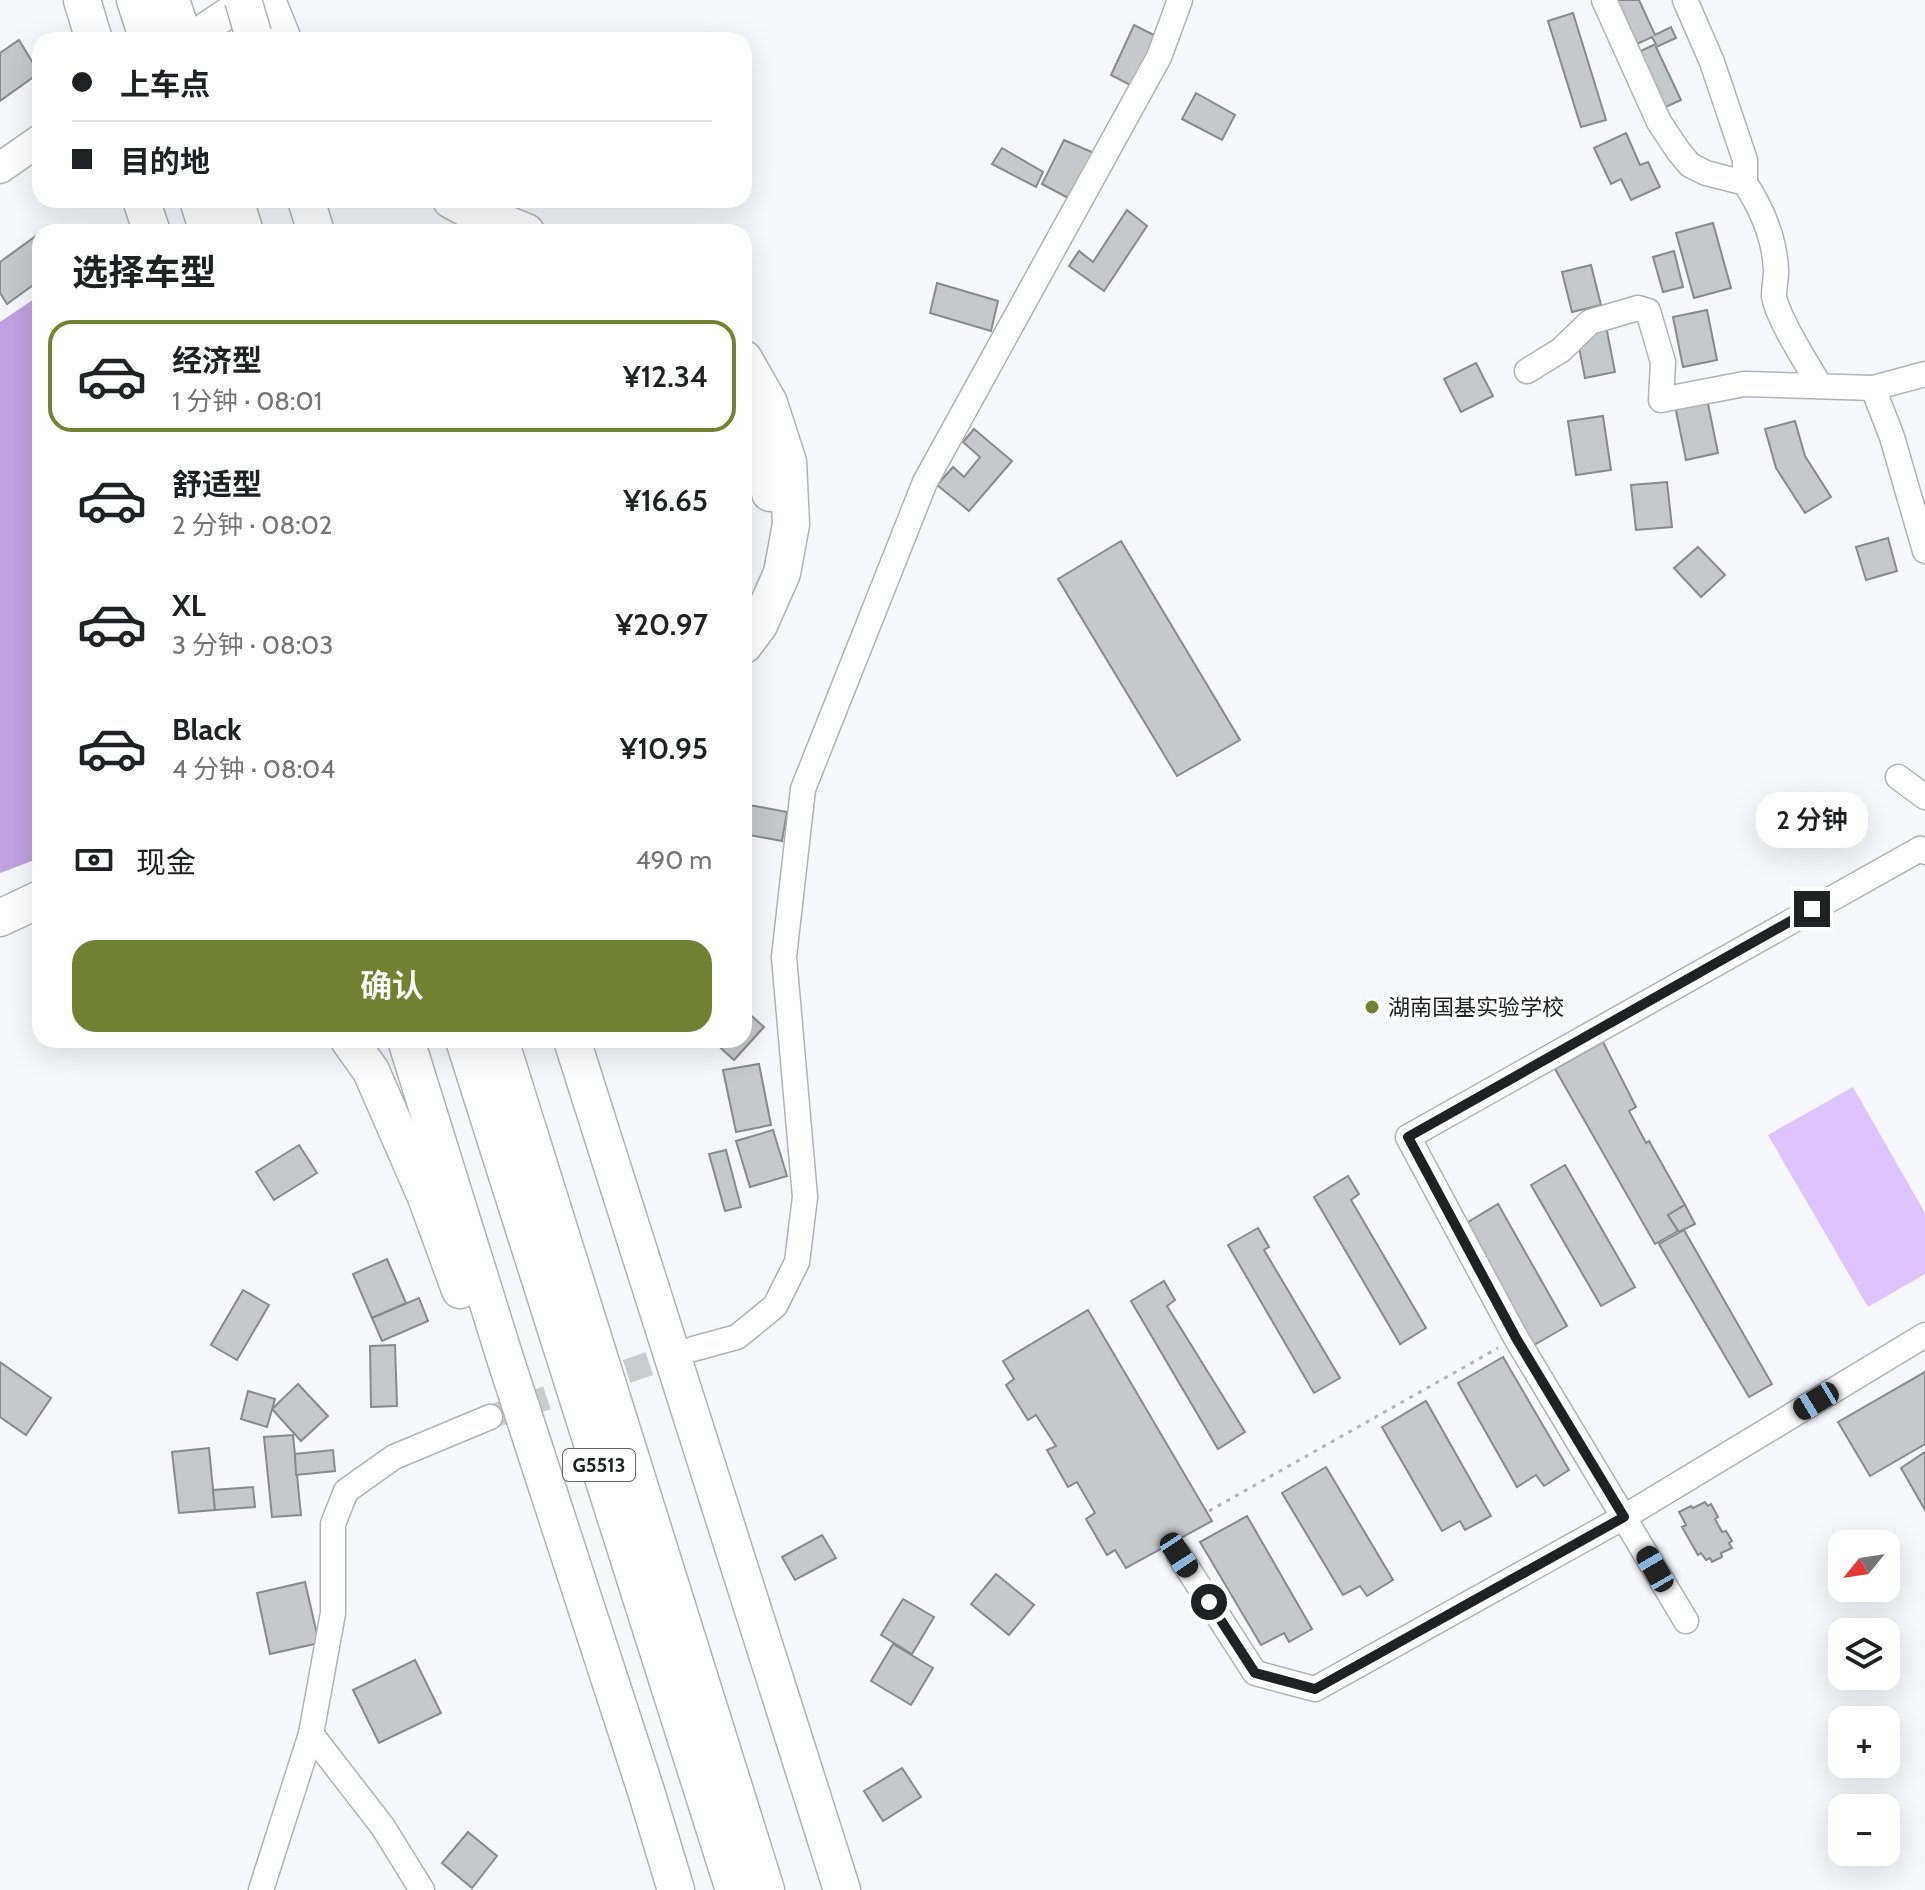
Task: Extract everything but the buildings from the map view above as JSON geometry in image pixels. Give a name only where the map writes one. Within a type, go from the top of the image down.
[{"type":"highway","points":[[135,0],[169,28]]},
{"type":"highway","points":[[466,208],[506,224]]},
{"type":"highway","points":[[752,373],[769,403],[788,462],[791,524],[782,573],[752,634]]},
{"type":"highway","points":[[752,437],[763,456],[774,514],[767,563],[752,598]]},
{"type":"highway","points":[[0,918],[32,903]]},
{"type":"highway","points":[[0,930],[32,920]]},
{"type":"highway","points":[[0,930],[32,927]]},
{"type":"highway","points":[[355,1048],[371,1071],[426,1197],[646,1791]]},
{"type":"highway","points":[[408,1048],[676,1890]]},
{"type":"highway","name":"G5513","points":[[467,1048],[734,1890]]},
{"type":"highway","name":"G5513","points":[[503,1048],[766,1890]]},
{"type":"highway","points":[[575,1048],[842,1890]]},
{"type":"highway","points":[[583,1048],[598,1123]]},
{"type":"main road","points":[[169,28],[261,20]]},
{"type":"main road","points":[[0,168],[32,146]]},
{"type":"street","points":[[693,1349],[737,1337],[775,1306],[797,1262],[805,1197],[784,957],[803,789],[925,482],[1159,57],[1180,0]]},
{"type":"street","points":[[1604,0],[1659,122],[1679,152],[1690,165],[1706,173],[1745,183]]},
{"type":"street","points":[[1685,0],[1712,62],[1745,160],[1745,183],[1757,202],[1774,245],[1774,297],[1781,317],[1820,386]]},
{"type":"street","points":[[1527,371],[1561,350],[1590,322],[1638,308],[1648,311],[1660,350],[1663,362],[1661,400],[1744,384],[1873,388],[1925,374]]},
{"type":"street","points":[[1873,388],[1892,437],[1925,551]]},
{"type":"street","points":[[1898,777],[1925,797]]},
{"type":"street","points":[[1686,1621],[1516,1338],[1408,1137],[1920,849],[1925,852]]},
{"type":"street","points":[[1179,1555],[1255,1673],[1315,1689],[1624,1517],[1925,1335]]},
{"type":"street","points":[[261,1890],[311,1734],[333,1613],[333,1524],[346,1491],[394,1457],[490,1417]]},
{"type":"street","points":[[311,1734],[383,1827],[422,1890]]},
{"type":"path","points":[[1209,1511],[1516,1338]]},
{"type":"shaded area","points":[[32,300],[32,861],[0,873],[0,322]]},
{"type":"shaded area","points":[[1853,1087],[1925,1213],[1925,1274],[1868,1307],[1768,1135]]},
{"type":"tunnel","points":[[490,1417],[687,1351]]},
{"type":"place","name":"湖南国基实验学校","points":[[1372,1007]]},
{"type":"route","points":[[1209,1602],[1255,1673],[1315,1689],[1624,1517],[1516,1338],[1408,1137],[1812,909]]}]
